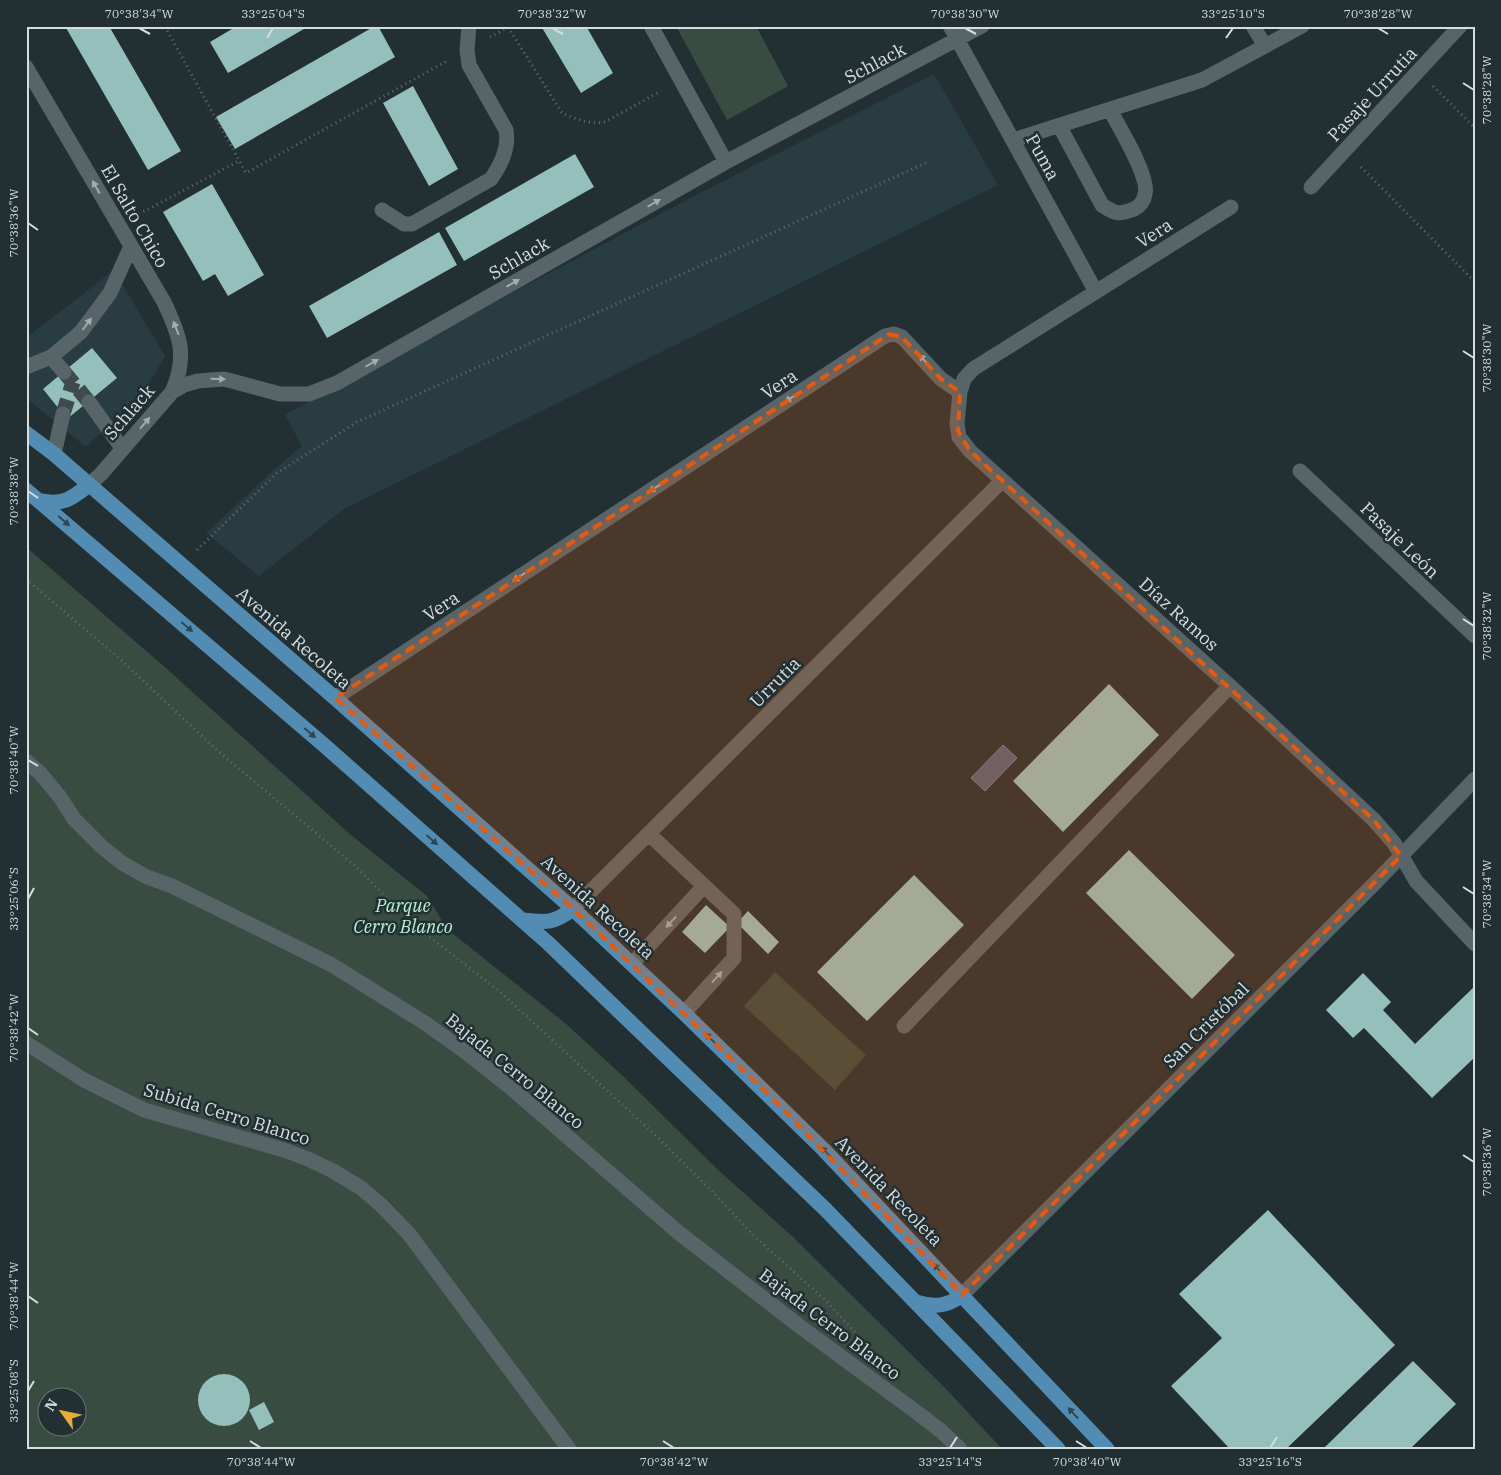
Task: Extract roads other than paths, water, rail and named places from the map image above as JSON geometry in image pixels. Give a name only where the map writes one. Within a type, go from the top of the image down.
[{"type":"main road","name":"Avenida Recoleta","points":[[26,433],[54,454],[335,698],[573,909],[632,964],[824,1150],[1107,1449]]},
{"type":"main road","points":[[41,501],[56,504],[71,499],[89,485]]},
{"type":"main road","points":[[26,490],[333,753],[570,963],[805,1189],[1058,1449]]},
{"type":"main road","points":[[523,920],[540,922],[558,920],[573,909]]},
{"type":"main road","points":[[916,1302],[929,1306],[939,1306],[948,1304],[962,1296]]},
{"type":"street","points":[[382,210],[404,224],[412,224],[491,179],[500,167],[508,138],[506,130],[469,65],[467,50],[468,26]]},
{"type":"street","points":[[651,26],[726,162]]},
{"type":"street","name":"Puma","points":[[950,26],[1096,292]]},
{"type":"street","name":"Schlack","points":[[89,485],[101,474],[172,392],[198,380],[212,379],[237,381],[280,394],[309,394],[338,383],[726,162],[982,26]]},
{"type":"street","points":[[1253,26],[1264,46]]},
{"type":"street","points":[[1013,140],[1202,80],[1302,26]]},
{"type":"street","name":"Pasaje Urrutia","points":[[1311,187],[1460,26]]},
{"type":"street","name":"El Salto Chico","points":[[26,66],[164,302],[177,328],[182,360],[172,392]]},
{"type":"street","points":[[1060,126],[1102,205],[1114,212],[1123,214],[1140,206],[1146,194],[1144,177],[1110,110]]},
{"type":"street","name":"Vera","points":[[335,698],[884,336],[894,334],[902,337],[941,379],[960,392],[964,379],[973,369],[1231,207]]},
{"type":"street","points":[[26,367],[52,357],[81,332],[110,294],[131,246]]},
{"type":"street","points":[[52,357],[64,372]]},
{"type":"street","name":"Díaz Ramos","points":[[960,392],[957,424],[960,437],[970,451],[1230,686],[1374,820],[1390,837],[1416,881],[1475,944]]},
{"type":"street","points":[[89,402],[122,448]]},
{"type":"street","points":[[54,454],[63,414]]},
{"type":"street","name":"Pasaje León","points":[[1300,471],[1475,636]]},
{"type":"street","name":"Urrutia","points":[[573,909],[1002,481]]},
{"type":"street","points":[[904,1026],[1230,686]]},
{"type":"street","name":"Bajada Cerro Blanco","points":[[26,761],[40,773],[87,833],[122,863],[147,877],[172,886],[332,966],[389,1000],[467,1053],[510,1087],[679,1233],[802,1328],[919,1414],[960,1449]]},
{"type":"street","name":"San Cristóbal","points":[[962,1296],[1401,856],[1475,779]]},
{"type":"street","points":[[649,834],[734,914],[734,958],[684,1013]]},
{"type":"street","points":[[632,964],[704,886]]},
{"type":"street","name":"Subida Cerro Blanco","points":[[26,1043],[84,1080],[144,1110],[284,1150],[316,1163],[361,1188],[381,1205],[409,1234],[570,1449]]},
{"type":"water","points":[[1003,745],[1017,758],[985,791],[971,778]]},
{"type":"tunnel","points":[[64,372],[89,402]]},
{"type":"tunnel","points":[[63,414],[73,382]]},
{"type":"park label","name":"Parque Cerro Blanco","points":[[403,915]]}]
